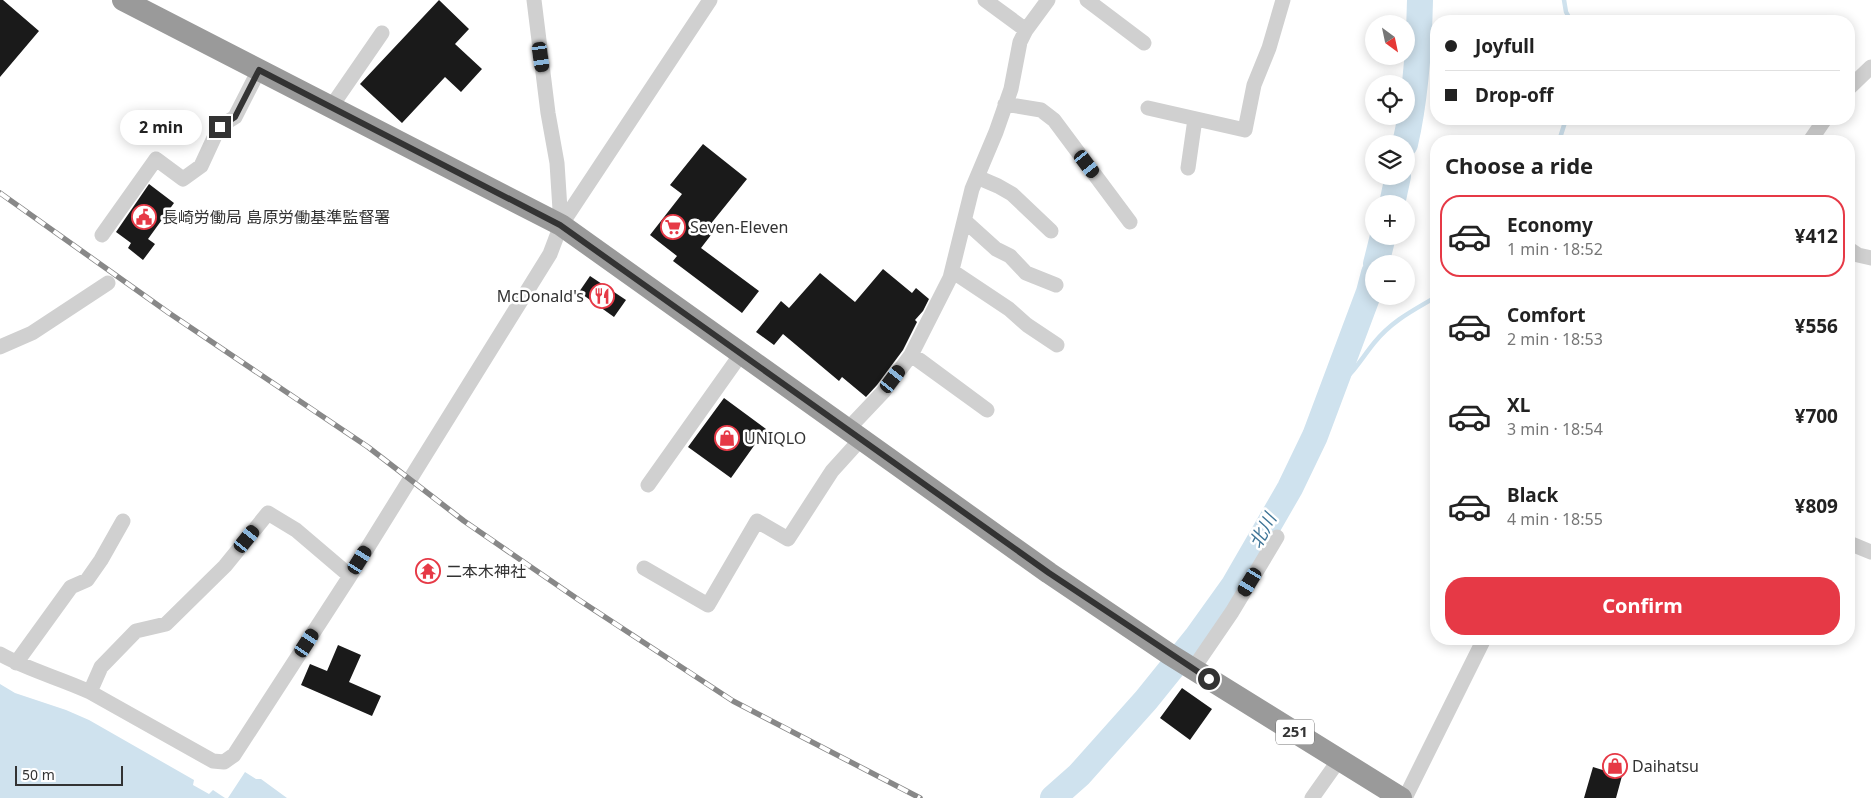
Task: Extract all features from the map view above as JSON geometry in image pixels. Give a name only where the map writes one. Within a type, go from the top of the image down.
[{"type":"highway","name":"251","points":[[123,0],[560,225],[1049,573],[1190,668],[1401,798]]},
{"type":"street","points":[[534,0],[548,113],[557,163],[560,225]]},
{"type":"street","points":[[0,654],[16,663],[90,692],[213,761],[224,762],[229,759],[237,751],[350,576],[550,254],[560,225],[710,0]]},
{"type":"street","points":[[985,0],[1026,30]]},
{"type":"street","points":[[644,568],[708,605],[757,520],[788,539],[854,434],[911,354],[950,278],[972,190],[1010,89],[1020,42],[1026,30],[1048,0]]},
{"type":"street","points":[[1087,0],[1144,43]]},
{"type":"street","points":[[1148,108],[1245,130],[1254,85],[1269,48],[1283,0]]},
{"type":"street","points":[[331,107],[382,34]]},
{"type":"street","points":[[1855,82],[1871,67]]},
{"type":"street","points":[[102,235],[156,159],[183,179],[187,174],[201,166],[220,127],[235,117],[259,70]]},
{"type":"street","points":[[1005,104],[1042,110],[1054,120],[1130,222]]},
{"type":"street","points":[[1188,168],[1195,118]]},
{"type":"street","points":[[977,177],[1012,194],[1051,231]]},
{"type":"street","points":[[965,221],[996,249],[1010,256],[1026,273],[1056,285]]},
{"type":"street","points":[[1855,253],[1871,258]]},
{"type":"street","points":[[952,271],[1009,309],[1027,325],[1057,345]]},
{"type":"street","points":[[0,347],[32,333],[108,283]]},
{"type":"street","points":[[648,485],[741,354]]},
{"type":"street","points":[[90,692],[101,667],[136,631],[166,624],[225,566],[268,513],[296,530],[350,576]]},
{"type":"street","points":[[16,663],[71,586],[87,580],[102,560],[123,521]]},
{"type":"street","points":[[1190,668],[1232,612],[1277,537]]},
{"type":"street","points":[[1855,545],[1871,552]]},
{"type":"street","points":[[1405,798],[1481,645]]},
{"type":"street","points":[[1312,798],[1339,760]]},
{"type":"water","points":[[0,684],[15,693],[66,710],[89,720],[194,780],[193,785],[209,794],[213,790],[225,798],[0,798]]},
{"type":"water","points":[[245,772],[256,779],[261,779],[287,798],[228,798]]},
{"type":"building","points":[[0,0],[3,0],[39,31],[0,77]]},
{"type":"building","points":[[439,0],[469,29],[455,44],[482,69],[461,92],[445,77],[402,123],[360,84]]},
{"type":"building","points":[[703,144],[747,179],[705,231],[711,235],[701,248],[759,291],[742,313],[673,261],[677,256],[650,235],[682,194],[670,185]]},
{"type":"building","name":"長崎労働局 島原労働基準監督署","points":[[149,184],[174,203],[148,239],[155,244],[143,260],[128,248],[131,243],[116,232]]},
{"type":"building","points":[[883,269],[912,293],[916,288],[929,299],[923,311],[915,320],[917,322],[903,350],[866,397],[842,377],[839,381],[783,334],[774,345],[756,332],[781,301],[789,308],[820,273],[855,302]]},
{"type":"building","points":[[590,276],[626,300],[614,317],[579,292]]},
{"type":"building","name":"UNIQLO","points":[[724,398],[766,429],[731,478],[688,447]]},
{"type":"building","points":[[338,645],[361,655],[349,682],[381,696],[372,716],[301,685],[310,664],[327,671]]},
{"type":"building","points":[[1182,688],[1212,709],[1190,740],[1160,718]]},
{"type":"building","points":[[1593,767],[1622,776],[1616,798],[1584,798]]},
{"type":"waterway","name":"北川","points":[[1407,135],[1416,72],[1420,0]]},
{"type":"waterway","points":[[1564,0],[1568,15]]},
{"type":"waterway","points":[[1561,135],[1564,125]]},
{"type":"waterway","name":"北川","points":[[1394,195],[1396,185]]},
{"type":"waterway","name":"北川","points":[[1378,255],[1381,245]]},
{"type":"waterway","points":[[1335,387],[1351,372],[1388,328],[1430,301]]},
{"type":"waterway","name":"北川","points":[[1053,798],[1079,775],[1146,700],[1196,638],[1234,585],[1290,488],[1315,436],[1365,303]]},
{"type":"railway","points":[[0,193],[169,313],[368,447],[464,521],[579,600],[733,701],[920,798]]},
{"type":"place","name":"長崎労働局 島原労働基準監督署","points":[[144,217]]},
{"type":"place","name":"Seven-Eleven","points":[[673,227]]},
{"type":"place","name":"McDonald's","points":[[602,296]]},
{"type":"place","name":"UNIQLO","points":[[727,438]]},
{"type":"place","name":"二本木神社","points":[[428,571]]},
{"type":"place","name":"Daihatsu","points":[[1615,766]]},
{"type":"route","points":[[220,127],[235,117],[259,70],[560,225],[1049,573],[1165,652],[1209,679]]}]
